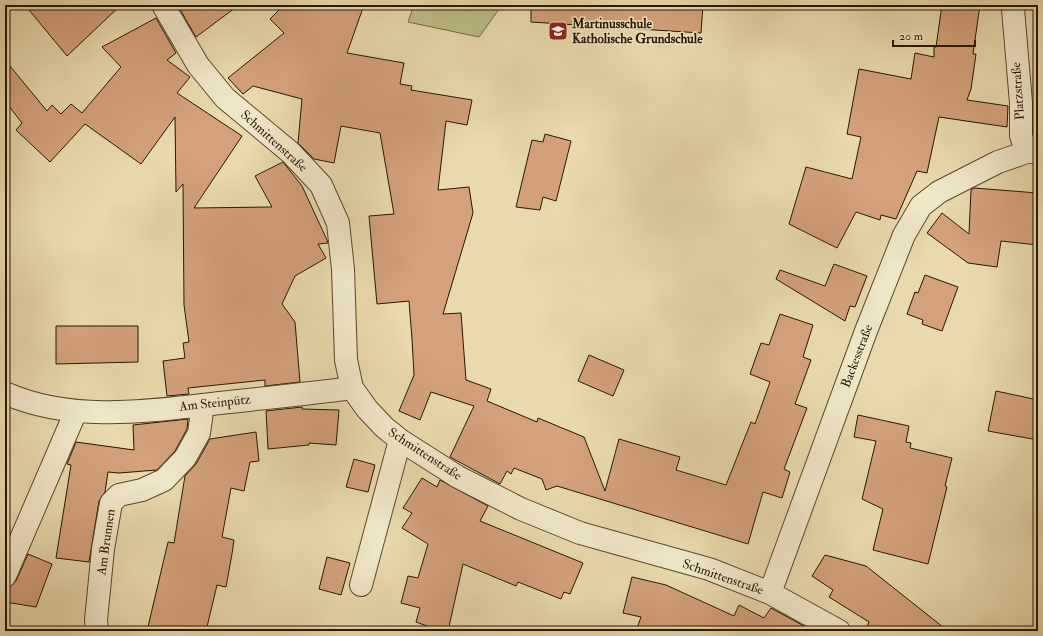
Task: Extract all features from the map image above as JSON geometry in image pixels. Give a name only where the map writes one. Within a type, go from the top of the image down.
[{"type":"street","name":"Schmittenstraße","points":[[163,5],[198,65],[225,98],[290,152],[321,184],[338,223],[343,269],[346,360],[352,388],[367,409],[384,427],[400,440],[458,477],[521,509],[580,533],[709,569],[770,593],[840,631]]},
{"type":"street","name":"Platzstraße","points":[[998,162],[1033,152],[1021,136],[1021,103],[1012,9],[1014,5]]},
{"type":"street","name":"Backesstraße","points":[[770,593],[863,338],[904,236],[921,206],[939,192],[998,162]]},
{"type":"street","name":"Am Steinpütz","points":[[5,393],[22,400],[76,411],[96,413],[203,405],[352,388]]},
{"type":"street","name":"Am Brunnen","points":[[97,631],[96,620],[103,549],[111,503],[119,495],[142,490],[164,480],[185,458],[199,433],[203,405]]},
{"type":"street","points":[[5,576],[76,411]]},
{"type":"street","points":[[361,585],[400,440]]},
{"type":"green space","points":[[414,5],[502,5],[479,37],[408,22]]},
{"type":"building","points":[[25,5],[121,5],[67,56]]},
{"type":"building","points":[[239,5],[196,37],[178,6]]},
{"type":"building","points":[[284,5],[364,5],[347,53],[404,63],[400,84],[412,86],[411,90],[472,100],[467,125],[446,121],[438,190],[469,187],[473,213],[443,314],[461,313],[466,380],[491,389],[487,401],[537,422],[538,418],[584,437],[605,491],[619,439],[680,457],[676,470],[726,485],[751,422],[755,424],[770,382],[750,374],[761,343],[769,345],[780,314],[813,325],[803,357],[811,360],[795,404],[807,408],[784,469],[790,472],[782,498],[763,492],[748,544],[557,486],[546,490],[542,479],[514,468],[511,474],[507,471],[500,484],[450,457],[474,406],[431,392],[420,420],[399,411],[414,375],[412,339],[409,301],[377,304],[369,216],[394,214],[380,133],[341,126],[334,163],[314,159],[298,143],[302,99],[253,86],[243,94],[228,78],[284,33],[270,19]]},
{"type":"building","points":[[531,5],[703,5],[701,33],[531,22]]},
{"type":"building","points":[[942,5],[980,5],[973,54],[976,54],[971,89],[967,100],[1008,106],[1007,127],[939,117],[927,173],[917,171],[896,219],[881,215],[880,220],[856,212],[837,248],[789,224],[806,167],[852,179],[861,137],[847,134],[859,69],[911,79],[915,53],[934,57],[934,47],[936,47]]},
{"type":"building","points":[[156,18],[176,53],[167,60],[190,77],[177,93],[242,136],[194,208],[272,207],[255,176],[283,162],[302,186],[327,240],[328,243],[318,244],[326,258],[295,276],[282,304],[295,322],[300,382],[265,386],[265,380],[188,388],[189,394],[167,396],[163,361],[185,358],[183,343],[189,342],[184,305],[183,184],[176,192],[175,117],[141,164],[85,124],[50,162],[16,130],[22,123],[5,101],[5,60],[47,111],[52,105],[61,114],[71,104],[82,113],[121,67],[102,47]]},
{"type":"building","points":[[545,134],[571,141],[556,201],[543,197],[540,210],[516,207],[532,140],[543,142]]},
{"type":"building","points":[[974,188],[1038,193],[1038,245],[1001,241],[997,267],[968,263],[927,233],[942,213],[969,234],[971,190]]},
{"type":"building","points":[[834,264],[867,276],[855,307],[850,306],[845,321],[776,279],[780,270],[825,286]]},
{"type":"building","points":[[925,275],[958,287],[942,331],[922,324],[923,320],[907,314],[915,292],[918,293]]},
{"type":"building","points":[[56,326],[138,326],[138,362],[56,364]]},
{"type":"building","points":[[589,355],[624,370],[613,396],[578,381]]},
{"type":"building","points":[[996,391],[1038,400],[1038,440],[988,431]]},
{"type":"building","points":[[302,407],[302,409],[339,410],[336,445],[309,443],[309,445],[268,449],[266,411]]},
{"type":"building","points":[[858,415],[909,426],[906,442],[911,443],[910,448],[952,458],[945,486],[947,487],[928,564],[873,550],[883,509],[862,499],[876,441],[854,437]]},
{"type":"building","points":[[188,419],[187,429],[175,451],[157,470],[119,473],[108,472],[105,492],[99,501],[89,562],[56,558],[71,465],[67,464],[76,442],[134,450],[133,425]]},
{"type":"building","points":[[256,432],[259,461],[250,462],[244,491],[231,488],[222,537],[234,540],[232,554],[226,587],[217,585],[206,631],[147,631],[168,542],[174,543],[185,476],[196,464],[210,439]]},
{"type":"building","points":[[354,459],[375,465],[368,492],[346,487]]},
{"type":"building","points":[[422,478],[437,487],[440,480],[488,506],[480,521],[583,563],[570,594],[564,592],[561,599],[518,582],[516,586],[463,564],[448,631],[441,631],[416,622],[420,608],[401,603],[408,576],[418,578],[428,544],[402,528],[412,513],[403,508]]},
{"type":"building","points":[[28,554],[52,564],[36,607],[5,602],[9,587],[16,581]]},
{"type":"building","points":[[825,555],[866,566],[948,631],[865,631],[869,622],[829,597],[833,590],[812,576]]},
{"type":"building","points":[[327,557],[350,563],[341,595],[319,589]]},
{"type":"building","points":[[632,577],[666,585],[734,616],[739,605],[764,618],[771,608],[813,631],[636,631],[641,617],[623,613]]},
{"type":"place","name":"Martinusschule Katholische Grundschule","points":[[558,31]]}]
